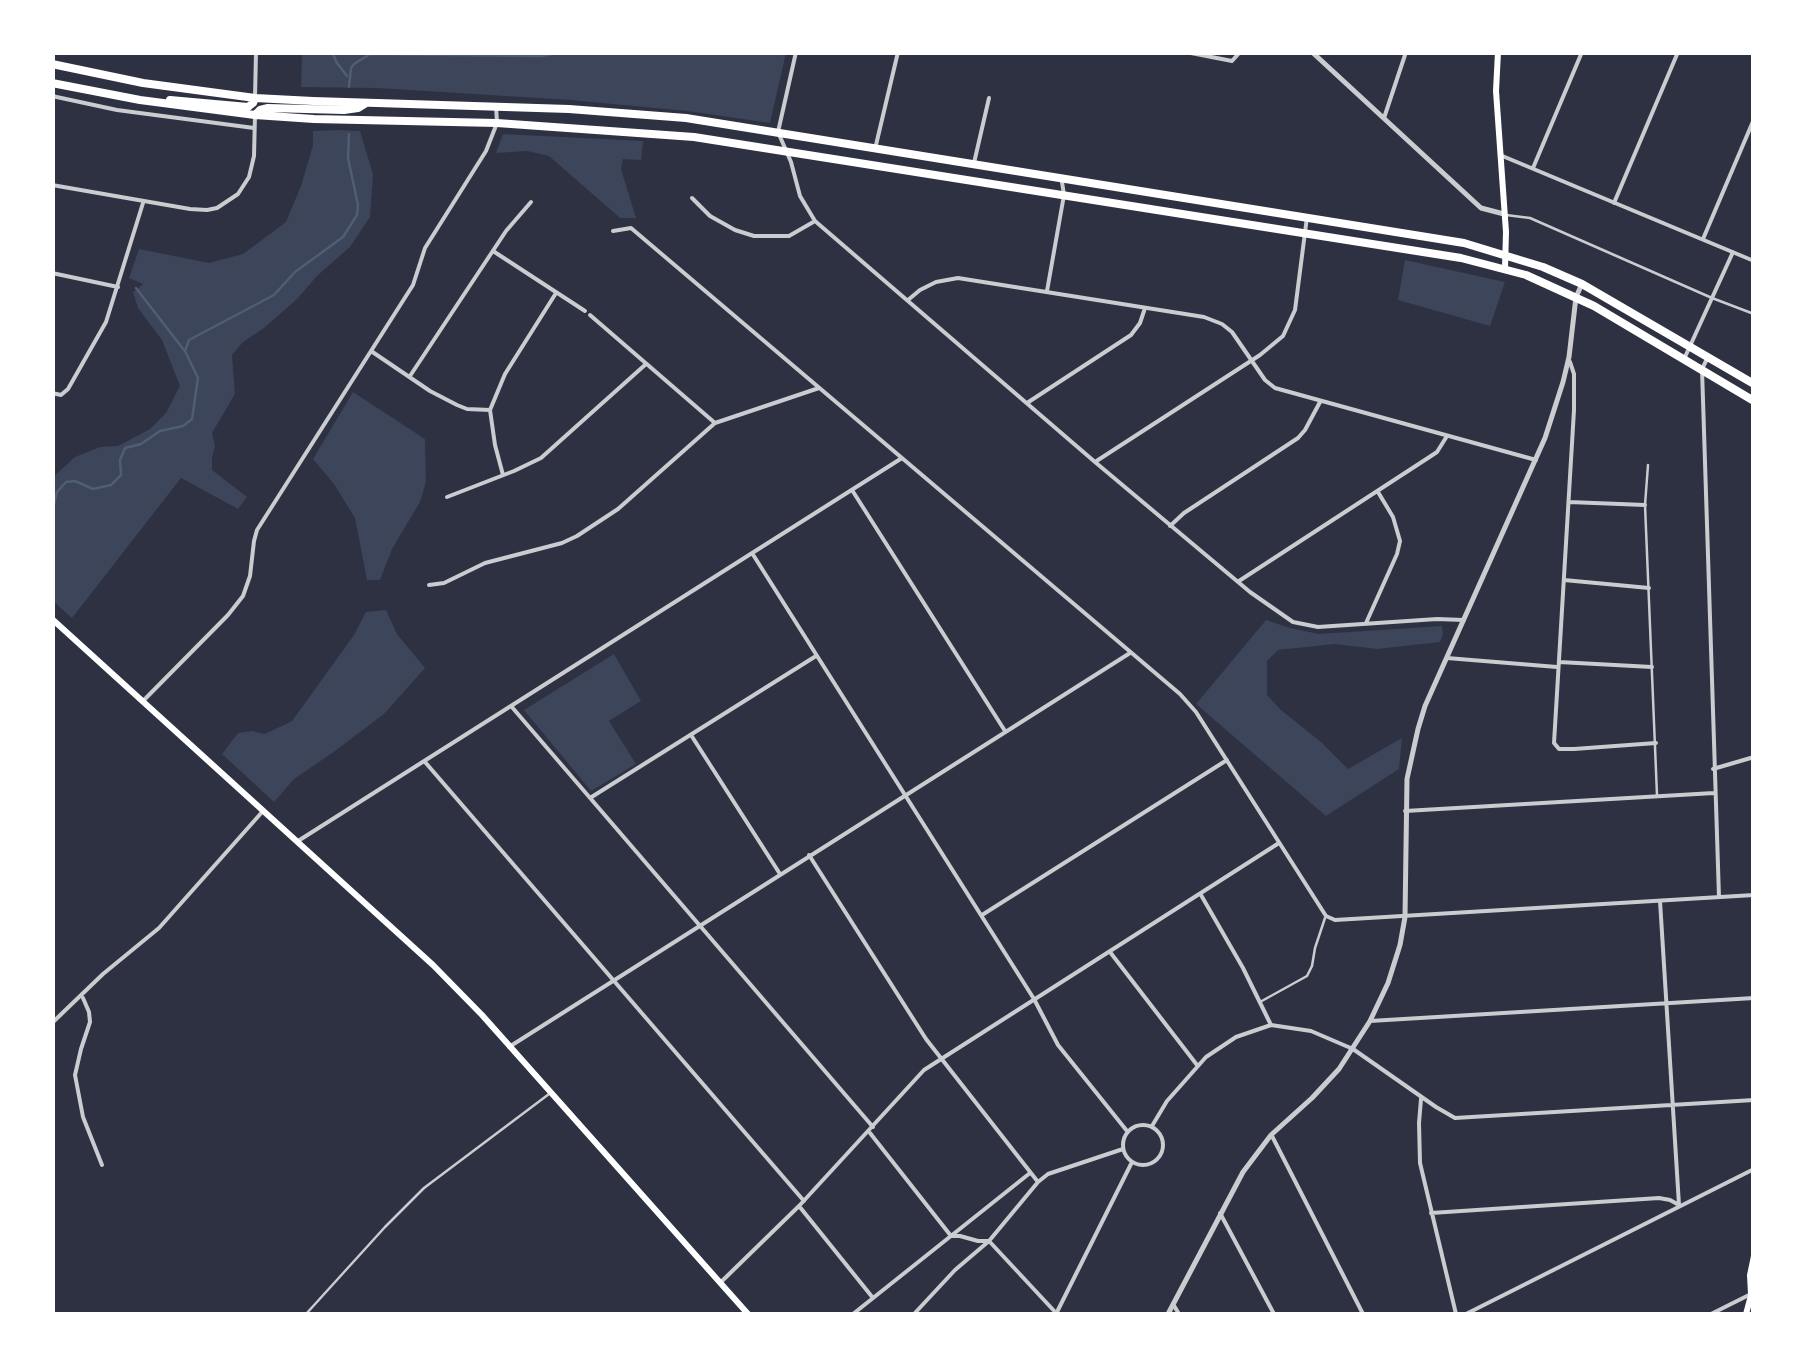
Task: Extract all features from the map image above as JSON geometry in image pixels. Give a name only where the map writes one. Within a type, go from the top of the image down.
[{"type":"main road","points":[[1498,52],[1496,91],[1505,268]]},
{"type":"main road","points":[[52,64],[160,86],[254,98],[647,114],[1464,243],[1506,254],[1582,284],[1754,384]]},
{"type":"main road","points":[[52,82],[255,115],[497,123],[681,135],[1411,249],[1505,268],[1541,281],[1684,358],[1754,401]]},
{"type":"main road","points":[[164,103],[181,100],[248,108],[254,98]]},
{"type":"main road","points":[[255,115],[268,108],[344,110],[367,103]]},
{"type":"main road","points":[[52,619],[433,965],[748,1314]]},
{"type":"main road","points":[[1746,1314],[1754,1256]]},
{"type":"street","points":[[254,98],[256,52]]},
{"type":"street","points":[[796,52],[778,132],[796,187],[815,221],[1170,526],[1292,622],[1318,627],[1437,618],[1464,620]]},
{"type":"street","points":[[875,148],[898,52]]},
{"type":"street","points":[[1186,52],[1232,62],[1240,52]]},
{"type":"street","points":[[1384,118],[1406,52]]},
{"type":"street","points":[[1532,168],[1582,52]]},
{"type":"street","points":[[1614,203],[1678,52]]},
{"type":"street","points":[[1313,53],[1480,208],[1504,214]]},
{"type":"street","points":[[52,96],[117,110],[254,128]]},
{"type":"street","points":[[974,163],[989,98]]},
{"type":"street","points":[[142,701],[243,596],[257,530],[413,285],[425,248],[486,152],[497,123],[496,106]]},
{"type":"street","points":[[52,185],[200,211],[216,208],[238,194],[249,178],[255,115]]},
{"type":"street","points":[[1703,239],[1754,119]]},
{"type":"street","points":[[1500,154],[1754,260]]},
{"type":"street","points":[[1047,290],[1064,195],[1062,177]]},
{"type":"street","points":[[692,198],[710,216],[754,236],[794,235],[815,221]]},
{"type":"street","points":[[52,392],[61,395],[68,389],[101,332],[144,202]]},
{"type":"street","points":[[410,376],[493,250],[531,202]]},
{"type":"street","points":[[1095,462],[1279,340],[1292,319],[1298,294],[1307,217]]},
{"type":"street","points":[[612,231],[631,228],[1193,707],[1326,916],[1335,920],[1405,917],[1754,895]]},
{"type":"street","points":[[493,250],[588,313],[715,422]]},
{"type":"street","points":[[1684,358],[1733,252]]},
{"type":"street","points":[[52,274],[118,287]]},
{"type":"street","points":[[908,300],[926,286],[951,278],[1204,317],[1232,332],[1271,386],[1536,460]]},
{"type":"street","points":[[1168,1314],[1243,1172],[1271,1135],[1330,1080],[1354,1049],[1392,972],[1405,917],[1405,811],[1413,747],[1425,706],[1536,460],[1556,406],[1582,284]]},
{"type":"street","points":[[503,474],[494,445],[490,410],[504,374],[556,293]]},
{"type":"street","points":[[1027,403],[1131,334],[1145,308]]},
{"type":"street","points":[[370,351],[457,405],[490,410]]},
{"type":"street","points":[[1568,357],[1574,374],[1574,393],[1553,741],[1560,748],[1574,749],[1656,742]]},
{"type":"street","points":[[1708,357],[1702,369],[1719,898]]},
{"type":"street","points":[[447,496],[544,456],[646,364]]},
{"type":"street","points":[[430,586],[501,558],[562,543],[618,510],[715,422],[819,388]]},
{"type":"street","points":[[1170,526],[1201,501],[1298,438],[1320,402]]},
{"type":"street","points":[[1238,582],[1437,452],[1448,436]]},
{"type":"street","points":[[298,841],[902,458]]},
{"type":"street","points":[[852,490],[1005,731]]},
{"type":"street","points":[[1366,623],[1400,541],[1393,516],[1378,492]]},
{"type":"street","points":[[1569,502],[1646,505]]},
{"type":"street","points":[[752,553],[982,916],[1063,1053],[1127,1131]]},
{"type":"street","points":[[1564,580],[1649,588]]},
{"type":"street","points":[[509,1047],[1131,652]]},
{"type":"street","points":[[590,798],[816,656]]},
{"type":"street","points":[[1448,658],[1652,668]]},
{"type":"street","points":[[511,706],[871,1129],[952,1236]]},
{"type":"street","points":[[692,734],[780,874]]},
{"type":"street","points":[[1714,769],[1754,757]]},
{"type":"street","points":[[982,916],[1227,760]]},
{"type":"street","points":[[425,762],[801,1204],[873,1298]]},
{"type":"street","points":[[1405,811],[1714,793]]},
{"type":"street","points":[[54,1019],[159,928],[264,810]]},
{"type":"street","points":[[720,1283],[801,1204],[922,1072],[1279,843]]},
{"type":"street","points":[[809,855],[905,1009],[1038,1182]]},
{"type":"street","points":[[1201,895],[1271,1025]]},
{"type":"street","points":[[1660,901],[1679,1205]]},
{"type":"street","points":[[1110,952],[1198,1065]]},
{"type":"street","points":[[82,996],[90,1022],[75,1075],[83,1116],[102,1166]]},
{"type":"street","points":[[1370,1021],[1754,998]]},
{"type":"street","points":[[1152,1126],[1167,1100],[1198,1065],[1227,1042],[1271,1025],[1311,1031],[1354,1049],[1445,1114],[1458,1118],[1754,1100]]},
{"type":"street","points":[[1422,1097],[1420,1163],[1456,1314]]},
{"type":"street","points":[[1141,1124],[1152,1126],[1163,1141],[1162,1153],[1147,1165],[1132,1162],[1123,1148],[1124,1136],[1141,1124]]},
{"type":"street","points":[[1271,1135],[1363,1314]]},
{"type":"street","points":[[914,1314],[989,1241],[1048,1174],[1123,1148]]},
{"type":"street","points":[[952,1236],[989,1241],[1056,1314],[1132,1162]]},
{"type":"street","points":[[1466,1314],[1754,1169]]},
{"type":"street","points":[[854,1314],[1030,1173]]},
{"type":"street","points":[[1431,1213],[1659,1198],[1679,1205]]},
{"type":"street","points":[[1220,1212],[1274,1314]]},
{"type":"street","points":[[1711,1314],[1752,1291]]},
{"type":"street","points":[[1173,1304],[1179,1314]]},
{"type":"lane","points":[[1504,214],[1528,218],[1754,314]]},
{"type":"lane","points":[[1648,464],[1646,505],[1657,796]]},
{"type":"lane","points":[[1260,1002],[1307,976],[1326,916]]},
{"type":"lane","points":[[306,1314],[424,1188],[550,1093]]},
{"type":"shaded area","points":[[302,52],[786,53],[770,123],[570,100],[301,87]]},
{"type":"shaded area","points":[[313,131],[360,131],[373,174],[370,217],[350,247],[232,355],[235,394],[212,433],[212,470],[247,497],[238,509],[181,478],[72,618],[53,601],[53,477],[75,457],[100,447],[118,446],[150,429],[166,413],[180,386],[162,340],[138,308],[133,292],[143,284],[129,278],[139,249],[209,263],[243,254],[286,222],[301,186]]},
{"type":"shaded area","points":[[503,134],[643,141],[641,160],[623,159],[621,169],[636,218],[620,218],[549,156],[527,151],[496,153]]},
{"type":"shaded area","points":[[1405,260],[1505,282],[1490,326],[1398,300]]},
{"type":"shaded area","points":[[353,392],[425,439],[426,482],[420,502],[392,549],[380,580],[367,580],[355,518],[313,459]]},
{"type":"shaded area","points":[[386,610],[397,634],[425,668],[384,714],[294,779],[274,802],[222,754],[238,733],[265,734],[292,721],[366,612]]},
{"type":"shaded area","points":[[1266,620],[1319,634],[1442,626],[1440,642],[1377,649],[1334,644],[1278,650],[1267,661],[1267,695],[1348,769],[1402,738],[1399,769],[1326,816],[1196,704]]},
{"type":"shaded area","points":[[614,654],[641,701],[609,721],[636,764],[591,791],[524,710]]},
{"type":"waterway","points":[[332,52],[347,76]]},
{"type":"waterway","points":[[349,87],[351,68],[370,54],[541,56],[563,52]]},
{"type":"waterway","points":[[52,512],[57,492],[66,482],[75,481],[93,489],[111,485],[121,475],[120,460],[125,448],[192,419],[198,378],[185,351],[189,340],[274,295],[295,272],[343,237],[357,215],[358,205],[348,158],[349,134]]},
{"type":"waterway","points":[[136,288],[184,350]]}]
